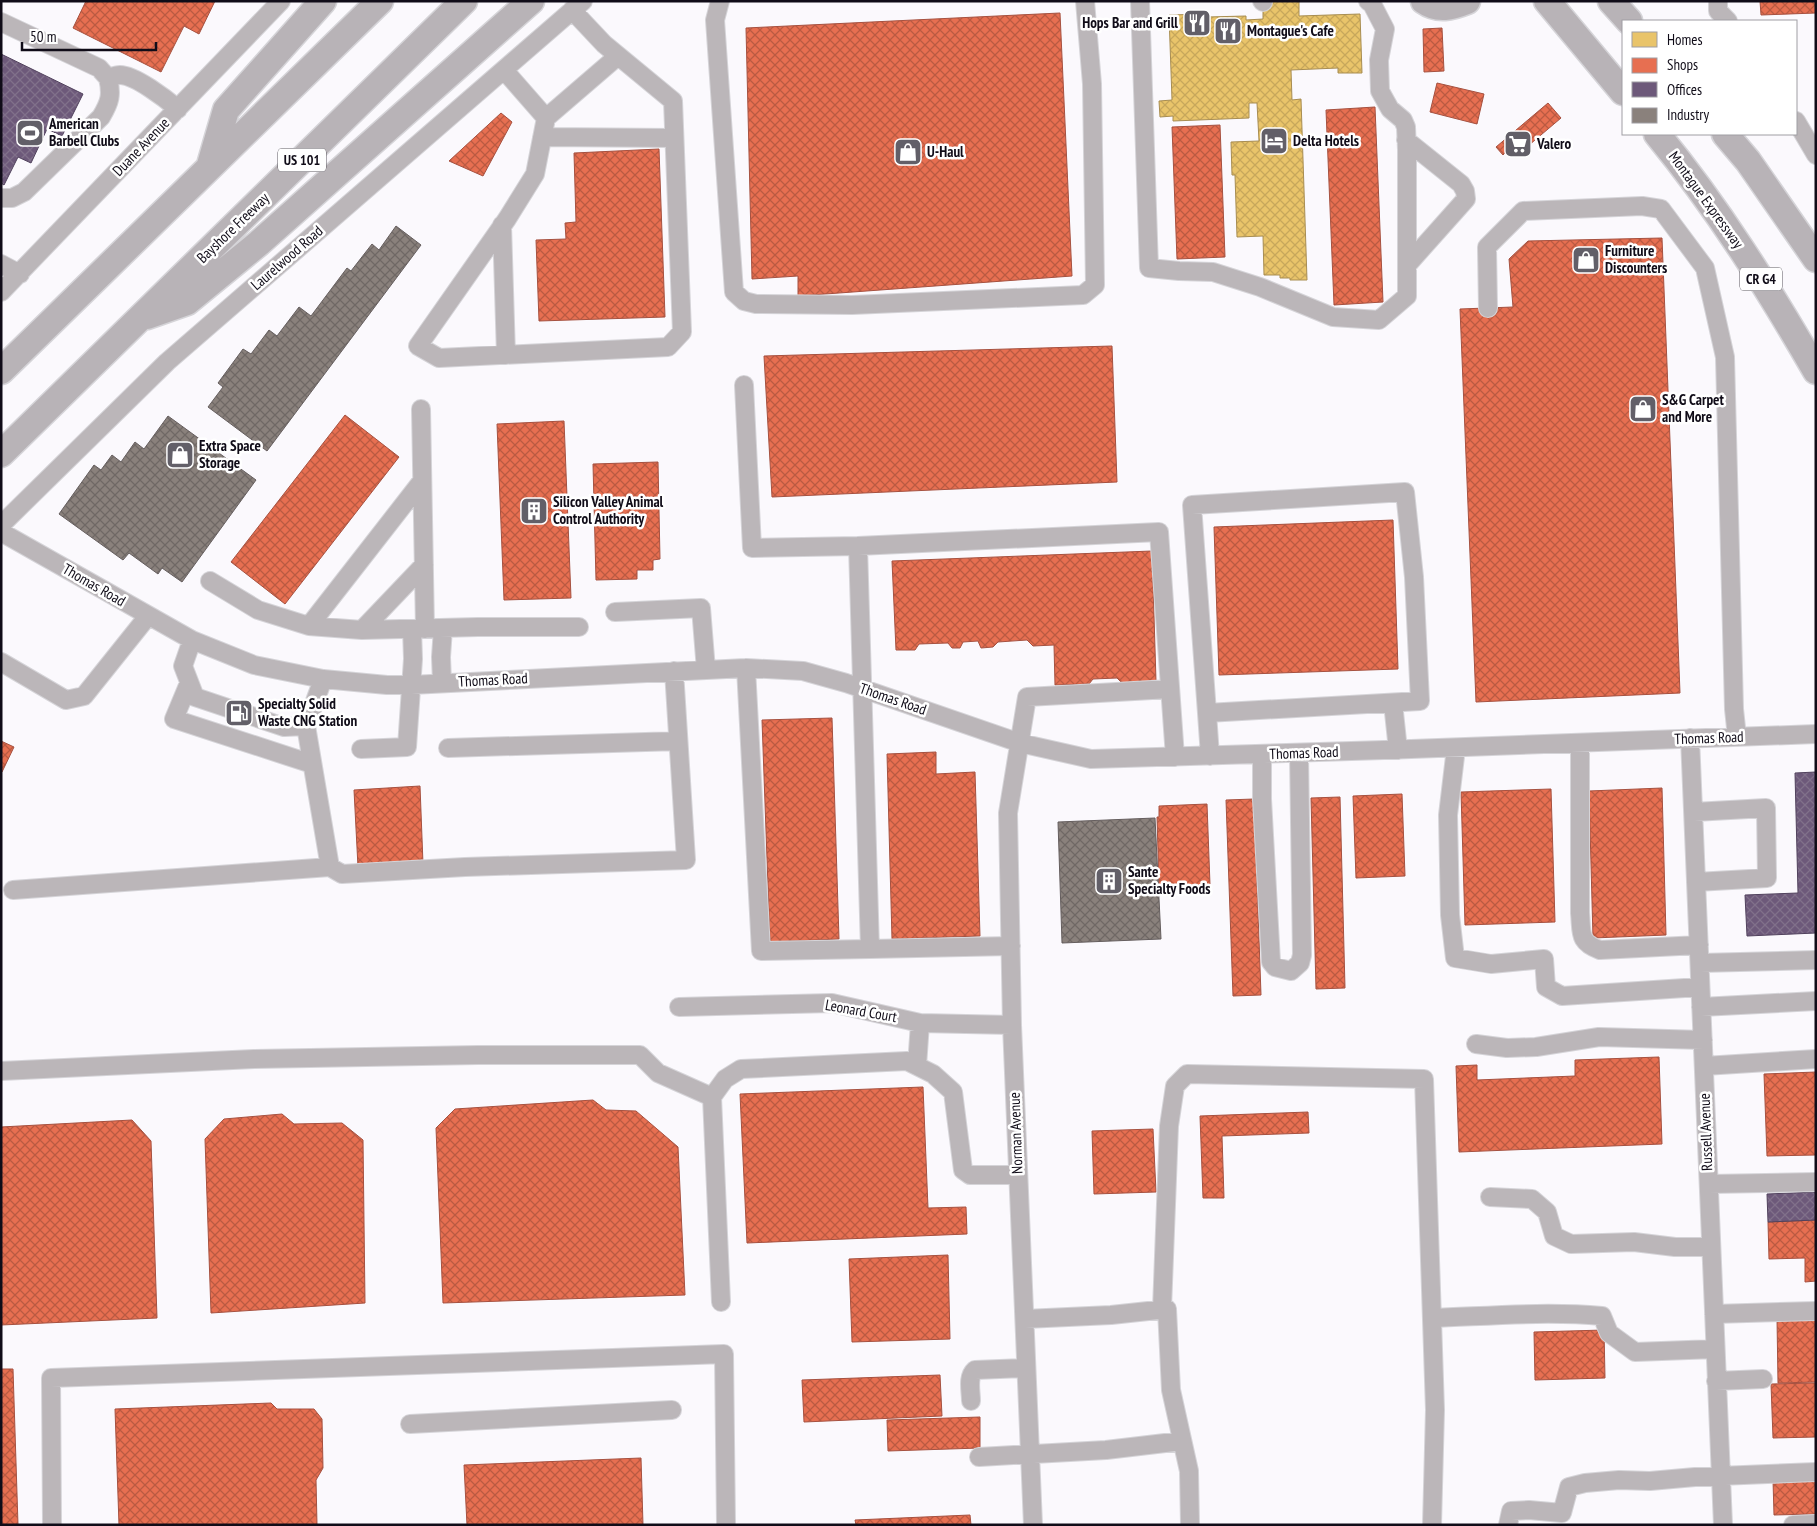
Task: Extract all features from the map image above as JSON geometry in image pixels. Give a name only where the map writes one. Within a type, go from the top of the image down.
[{"type":"highway","points":[[210,166],[226,110],[323,1]]},
{"type":"highway","points":[[1,371],[380,1]]},
{"type":"highway","name":"Bayshore Freeway","points":[[1,454],[464,1]]},
{"type":"highway","points":[[140,319],[187,302],[259,243],[531,1]]},
{"type":"highway","points":[[1424,1],[1434,7],[1447,7],[1467,1]]},
{"type":"highway","points":[[1525,1],[1572,29]]},
{"type":"highway","points":[[1547,1],[1622,91]]},
{"type":"highway","points":[[1611,1],[1627,20]]},
{"type":"highway","name":"Montague Expressway","points":[[1658,135],[1702,190],[1776,301],[1816,371]]},
{"type":"highway","points":[[1726,135],[1748,161],[1816,259]]},
{"type":"street","name":"Duane Avenue","points":[[1,292],[281,1]]},
{"type":"street","points":[[720,1],[715,20],[734,292],[744,301],[756,304],[852,305],[1083,295],[1095,285],[1092,84],[1085,1]]},
{"type":"street","points":[[1140,1],[1149,268],[1213,272],[1260,287],[1333,317],[1379,320],[1407,296],[1406,140],[1403,120],[1390,110],[1380,91],[1379,60],[1385,29],[1372,4],[1368,1]]},
{"type":"street","points":[[1718,1],[1718,11],[1727,20]]},
{"type":"street","points":[[577,6],[604,44],[673,101],[682,332],[668,348],[439,358],[418,346],[535,174],[546,118],[618,56]]},
{"type":"street","name":"Laurelwood Road","points":[[1,525],[167,362],[577,6]]},
{"type":"street","points":[[1,22],[99,68],[108,78],[111,90],[109,105],[102,117],[24,192],[12,198],[1,198]]},
{"type":"street","points":[[504,70],[546,118]]},
{"type":"street","points":[[108,78],[120,75],[133,79],[156,92],[178,109]]},
{"type":"street","points":[[1797,122],[1816,155]]},
{"type":"street","points":[[542,137],[674,138]]},
{"type":"street","points":[[1406,140],[1456,179],[1465,191],[1466,199],[1408,264]]},
{"type":"street","points":[[1488,308],[1487,247],[1523,210],[1642,206],[1661,209],[1705,268],[1725,357],[1734,710],[1738,737]]},
{"type":"street","points":[[502,225],[506,355]]},
{"type":"street","points":[[1,264],[20,274]]},
{"type":"street","points":[[744,385],[752,548],[858,546],[1159,532],[1174,757]]},
{"type":"street","points":[[361,749],[407,747],[411,685],[424,565],[421,409]]},
{"type":"street","points":[[309,626],[422,481]]},
{"type":"street","points":[[1207,713],[1420,701],[1414,577],[1405,492],[1192,505],[1210,756]]},
{"type":"street","name":"Thomas Road","points":[[1,532],[192,640],[254,664],[323,679],[387,685],[411,685],[746,668],[803,671],[862,688],[1020,743],[1091,759],[1456,748],[1816,734]]},
{"type":"street","points":[[858,546],[870,949]]},
{"type":"street","points":[[362,630],[424,565]]},
{"type":"street","points":[[210,580],[258,610],[309,626],[362,630],[579,627]]},
{"type":"street","points":[[615,612],[701,608],[706,670]]},
{"type":"street","points":[[1,662],[66,700],[84,696],[148,616]]},
{"type":"street","points":[[442,682],[443,628]]},
{"type":"street","points":[[192,640],[183,666],[195,697],[284,726],[306,726]]},
{"type":"street","points":[[746,668],[761,952],[1010,946]]},
{"type":"street","points":[[13,890],[330,867],[342,874],[465,867],[686,860],[674,671]]},
{"type":"street","points":[[323,679],[306,726],[330,867]]},
{"type":"street","points":[[190,683],[174,719],[312,764]]},
{"type":"street","name":"Norman Avenue","points":[[1033,1525],[1012,1025],[1008,813],[1027,697],[1170,689]]},
{"type":"street","points":[[1393,703],[1398,750]]},
{"type":"street","name":"Russell Avenue","points":[[1690,738],[1723,1525]]},
{"type":"street","points":[[448,748],[678,741]]},
{"type":"street","points":[[1580,743],[1580,912],[1582,939],[1590,946],[1600,950],[1699,945]]},
{"type":"street","points":[[1456,748],[1448,815],[1450,914],[1455,958],[1491,964],[1544,959],[1546,987],[1562,996],[1700,987]]},
{"type":"street","points":[[1262,754],[1262,799],[1271,962],[1276,968],[1291,971],[1300,963],[1302,955],[1299,753]]},
{"type":"street","points":[[1694,812],[1766,808],[1768,878],[1696,882]]},
{"type":"street","points":[[1700,963],[1816,960]]},
{"type":"street","points":[[1701,1007],[1816,1001]]},
{"type":"street","name":"Leonard Court","points":[[680,1006],[832,1003],[920,1023],[1012,1025]]},
{"type":"street","points":[[917,1066],[920,1023]]},
{"type":"street","points":[[1476,1044],[1508,1048],[1536,1047],[1599,1037],[1703,1040]]},
{"type":"street","points":[[1,1070],[263,1059],[478,1055],[640,1056],[658,1073],[712,1097]]},
{"type":"street","points":[[1704,1066],[1816,1059]]},
{"type":"street","points":[[721,1302],[712,1097],[725,1079],[741,1068],[907,1061],[933,1074],[953,1092],[963,1170],[970,1175],[1018,1175]]},
{"type":"street","points":[[1162,1309],[1169,1126],[1175,1086],[1187,1074],[1424,1078],[1435,1410],[1432,1525]]},
{"type":"street","points":[[1708,1184],[1816,1182]]},
{"type":"street","points":[[1490,1197],[1532,1199],[1547,1212],[1554,1236],[1571,1244],[1634,1242],[1674,1247],[1711,1247]]},
{"type":"street","points":[[1024,1319],[1111,1315],[1167,1309],[1171,1390],[1189,1471],[1190,1525]]},
{"type":"street","points":[[1714,1314],[1816,1311]]},
{"type":"street","points":[[1432,1318],[1535,1313],[1602,1316],[1609,1333],[1635,1352],[1716,1348]]},
{"type":"street","points":[[52,1525],[51,1378],[724,1354],[726,1525]]},
{"type":"street","points":[[971,1401],[970,1377],[975,1370],[1026,1368]]},
{"type":"street","points":[[1716,1381],[1763,1379]]},
{"type":"street","points":[[410,1424],[672,1410]]},
{"type":"street","points":[[979,1457],[1106,1450],[1182,1441]]},
{"type":"street","points":[[1508,1525],[1512,1510],[1562,1513],[1569,1487],[1585,1483],[1816,1472]]},
{"type":"street","points":[[1793,1525],[1816,1524]]},
{"type":"building: Homes","name":"Delta Hotels","points":[[1263,1],[1299,1],[1299,16],[1360,14],[1362,73],[1338,73],[1338,68],[1291,70],[1292,100],[1301,99],[1307,280],[1290,280],[1290,278],[1280,278],[1280,275],[1264,275],[1263,236],[1237,237],[1235,175],[1232,175],[1231,142],[1259,141],[1257,103],[1249,103],[1249,118],[1173,121],[1173,116],[1160,117],[1159,101],[1172,100],[1169,15],[1207,14],[1207,17],[1246,16],[1246,20],[1263,19]]},
{"type":"building: Shops","points":[[86,1],[215,1],[199,34],[184,26],[161,72],[73,28]]},
{"type":"building: Shops","points":[[1760,1],[1816,1],[1816,13],[1761,15]]},
{"type":"building: Shops","name":"U-Haul","points":[[1060,13],[1072,276],[798,296],[798,276],[752,279],[746,28]]},
{"type":"building: Shops","points":[[1442,28],[1444,71],[1424,72],[1423,29]]},
{"type":"building: Shops","points":[[1437,83],[1484,94],[1477,124],[1430,112]]},
{"type":"building: Shops","points":[[1548,103],[1561,118],[1515,157],[1509,149],[1503,155],[1496,147]]},
{"type":"building: Shops","points":[[1375,107],[1383,302],[1334,305],[1326,110]]},
{"type":"building: Shops","points":[[501,113],[512,122],[483,176],[449,161]]},
{"type":"building: Shops","points":[[1220,125],[1225,257],[1177,259],[1172,127]]},
{"type":"building: Shops","points":[[659,149],[665,317],[539,321],[536,240],[566,239],[565,223],[576,222],[574,153]]},
{"type":"building: Shops","points":[[1662,238],[1680,693],[1476,702],[1460,309],[1513,307],[1509,259],[1528,241]]},
{"type":"building: Shops","points":[[1112,346],[1117,482],[772,497],[764,356]]},
{"type":"building: Shops","points":[[345,415],[399,457],[285,604],[231,562]]},
{"type":"building: Shops","name":"Silicon Valley Animal Control Authority","points":[[564,421],[571,598],[504,600],[497,424]]},
{"type":"building: Shops","points":[[658,462],[660,559],[653,560],[653,570],[637,570],[637,579],[596,580],[593,464]]},
{"type":"building: Shops","points":[[1393,520],[1398,669],[1219,675],[1214,527]]},
{"type":"building: Shops","points":[[1152,551],[1156,681],[1122,683],[1117,678],[1093,679],[1089,684],[1055,685],[1054,645],[1033,646],[1027,640],[998,642],[993,647],[981,648],[978,641],[963,642],[960,648],[952,648],[948,643],[919,644],[915,650],[896,650],[892,561]]},
{"type":"building: Shops","points":[[832,718],[839,939],[770,942],[762,720]]},
{"type":"building: Shops","points":[[1,741],[14,747],[2,772],[1,771]]},
{"type":"building: Shops","points":[[936,752],[936,774],[975,772],[980,936],[892,939],[887,754]]},
{"type":"building: Shops","points":[[420,786],[423,864],[358,867],[354,790]]},
{"type":"building: Shops","points":[[1662,788],[1666,935],[1593,938],[1589,791]]},
{"type":"building: Shops","points":[[1551,789],[1555,922],[1465,925],[1461,792]]},
{"type":"building: Shops","points":[[1402,794],[1405,876],[1356,878],[1353,796]]},
{"type":"building: Shops","points":[[1340,797],[1345,988],[1316,989],[1311,798]]},
{"type":"building: Shops","points":[[1254,799],[1261,995],[1233,996],[1226,800]]},
{"type":"building: Shops","points":[[1207,804],[1210,885],[1159,887],[1157,817],[1159,817],[1159,806]]},
{"type":"building: Shops","points":[[1659,1057],[1662,1144],[1459,1152],[1456,1066],[1477,1065],[1477,1080],[1575,1076],[1575,1060]]},
{"type":"building: Shops","points":[[1816,1072],[1816,1155],[1767,1156],[1764,1074]]},
{"type":"building: Shops","points":[[923,1087],[928,1208],[966,1207],[967,1234],[747,1243],[740,1094]]},
{"type":"building: Shops","points":[[593,1100],[606,1110],[636,1111],[678,1147],[685,1295],[443,1303],[436,1128],[455,1109]]},
{"type":"building: Shops","points":[[1308,1112],[1309,1133],[1222,1136],[1224,1198],[1203,1198],[1200,1116]]},
{"type":"building: Shops","points":[[282,1114],[294,1124],[342,1123],[363,1140],[365,1303],[211,1313],[205,1139],[224,1119]]},
{"type":"building: Shops","points":[[132,1120],[151,1141],[157,1318],[1,1325],[1,1127]]},
{"type":"building: Shops","points":[[1153,1129],[1156,1192],[1094,1194],[1092,1131]]},
{"type":"building: Shops","points":[[1816,1220],[1816,1281],[1805,1282],[1805,1258],[1769,1259],[1768,1222]]},
{"type":"building: Shops","points":[[948,1255],[950,1339],[852,1342],[849,1259]]},
{"type":"building: Shops","points":[[1777,1319],[1816,1319],[1816,1382],[1778,1383]]},
{"type":"building: Shops","points":[[1604,1330],[1605,1378],[1535,1380],[1534,1332]]},
{"type":"building: Shops","points":[[1,1369],[13,1369],[18,1525],[1,1525]]},
{"type":"building: Shops","points":[[940,1375],[942,1416],[804,1422],[802,1380]]},
{"type":"building: Shops","points":[[1816,1383],[1816,1437],[1773,1438],[1771,1384]]},
{"type":"building: Shops","points":[[271,1403],[277,1409],[314,1409],[322,1419],[323,1468],[316,1480],[317,1525],[119,1525],[115,1409]]},
{"type":"building: Shops","points":[[980,1417],[980,1448],[888,1451],[887,1420]]},
{"type":"building: Shops","points":[[641,1458],[643,1525],[467,1525],[464,1465]]},
{"type":"building: Shops","points":[[1816,1478],[1816,1514],[1774,1515],[1773,1480]]},
{"type":"building: Shops","points":[[970,1515],[971,1525],[856,1525],[855,1520]]},
{"type":"building: Offices","points":[[1,54],[83,94],[62,136],[47,129],[31,163],[18,157],[4,185],[1,183]]},
{"type":"building: Offices","points":[[1816,772],[1816,933],[1747,936],[1745,895],[1798,893],[1795,773]]},
{"type":"building: Offices","points":[[1816,1192],[1816,1220],[1768,1222],[1767,1194]]},
{"type":"building: Industry","points":[[396,226],[421,245],[267,451],[208,407],[223,387],[218,383],[243,349],[251,354],[269,330],[277,336],[299,307],[311,316],[347,268],[351,271],[372,244],[379,250]]},
{"type":"building: Industry","points":[[168,416],[256,480],[182,582],[162,568],[158,574],[129,553],[123,560],[59,514],[94,465],[101,470],[112,455],[121,462],[135,442],[144,449]]},
{"type":"building: Industry","name":"Sante Specialty Foods","points":[[1155,818],[1161,939],[1062,943],[1058,822]]},
{"type":"place","name":"Hops Bar and Grill","points":[[1197,23]]},
{"type":"place","name":"Montague's Cafe","points":[[1228,31]]},
{"type":"place","name":"American Barbell Clubs","points":[[30,133]]},
{"type":"place","name":"Delta Hotels","points":[[1274,141]]},
{"type":"place","name":"Valero","points":[[1518,144]]},
{"type":"place","name":"U-Haul","points":[[908,152]]},
{"type":"place","name":"Furniture Discounters","points":[[1586,260]]},
{"type":"place","name":"S&G Carpet and More","points":[[1643,409]]},
{"type":"place","name":"Extra Space Storage","points":[[180,455]]},
{"type":"place","name":"Silicon Valley Animal Control Authority","points":[[534,511]]},
{"type":"place","name":"Specialty Solid Waste CNG Station","points":[[239,713]]},
{"type":"place","name":"Sante Specialty Foods","points":[[1109,881]]}]
